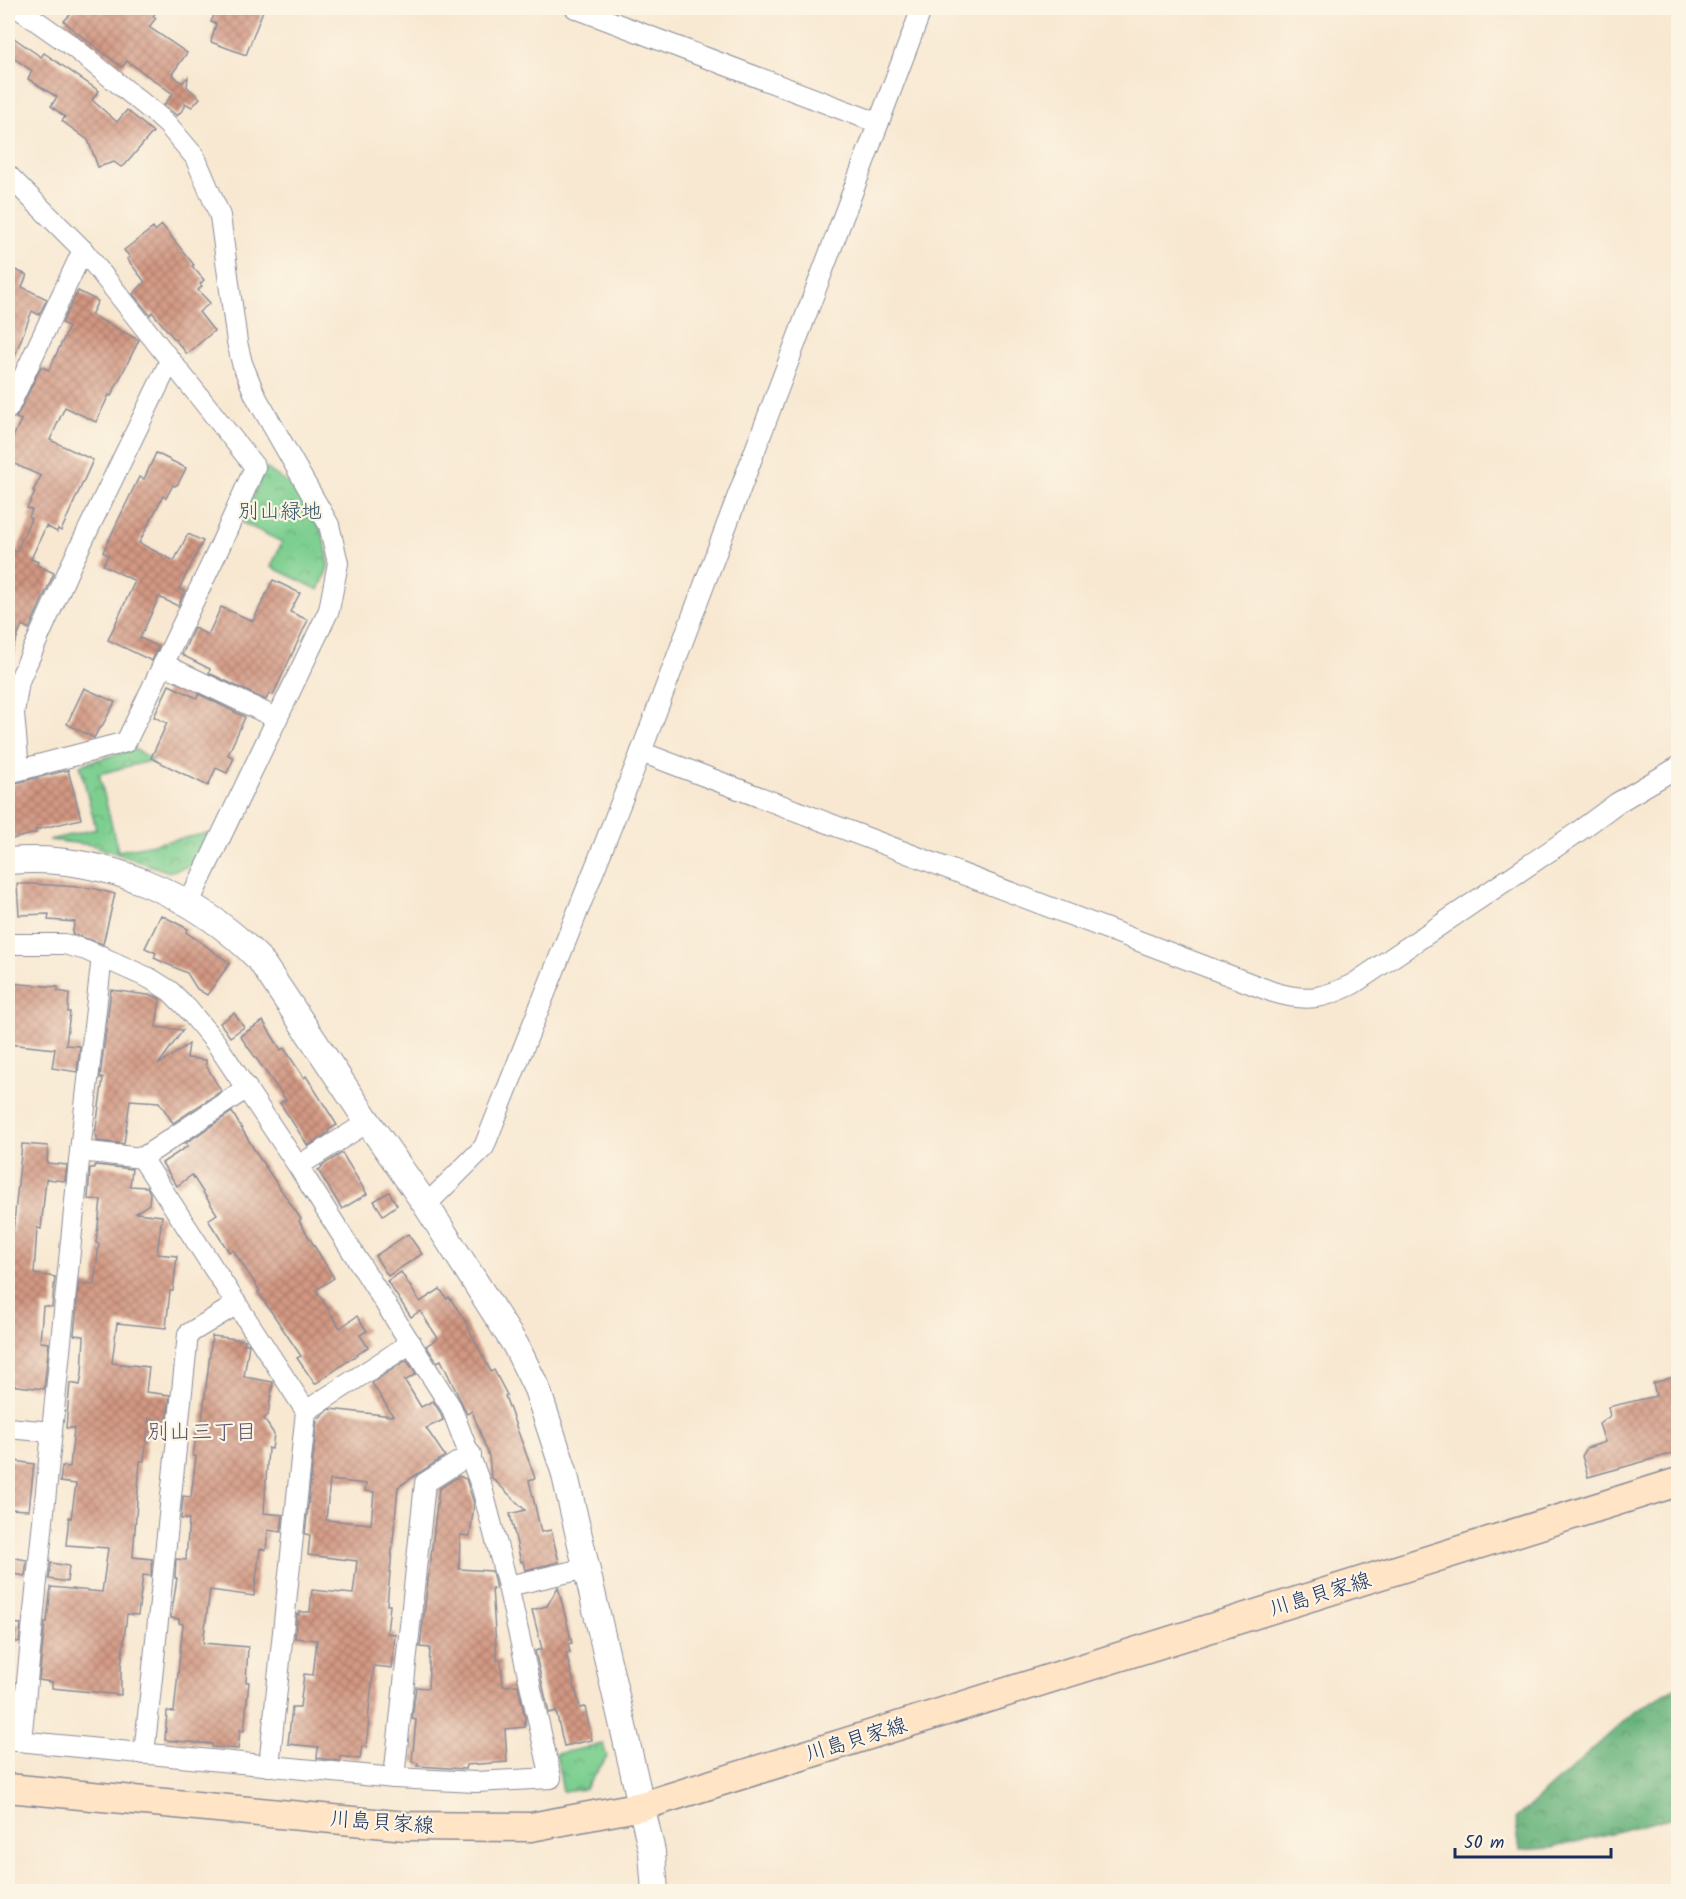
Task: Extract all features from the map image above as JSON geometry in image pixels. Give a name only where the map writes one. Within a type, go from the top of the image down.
[{"type":"main road","name":"川島貝家線","points":[[8,1788],[406,1826],[531,1827],[642,1806],[1678,1482]]},
{"type":"street","points":[[18,8],[72,46],[167,124],[195,157],[220,216],[237,342],[242,363],[255,395],[329,525],[338,563],[329,610],[189,903]]},
{"type":"street","points":[[575,8],[878,123]]},
{"type":"street","points":[[426,1206],[484,1146],[641,752],[922,8]]},
{"type":"street","points":[[8,175],[83,250],[255,467],[126,742],[13,771],[14,713],[19,681],[71,565],[170,361]]},
{"type":"street","points":[[8,409],[83,250]]},
{"type":"street","points":[[163,664],[276,718]]},
{"type":"street","points":[[641,752],[1273,992],[1308,999],[1321,997],[1353,984],[1566,841],[1617,803],[1678,767]]},
{"type":"street","points":[[8,861],[55,860],[98,866],[168,892],[228,928],[260,960],[426,1206],[516,1346],[537,1389],[564,1471],[652,1852],[654,1892]]},
{"type":"street","points":[[8,944],[64,944],[102,956],[151,979],[170,991],[201,1024],[247,1088],[298,1166],[451,1407],[471,1454],[508,1586],[550,1778],[476,1782],[394,1778],[14,1741],[52,1432],[102,956]]},
{"type":"street","points":[[80,1151],[142,1158],[247,1088]]},
{"type":"street","points":[[298,1166],[368,1122]]},
{"type":"street","points":[[142,1158],[306,1411],[269,1766]]},
{"type":"street","points":[[144,1754],[188,1334],[237,1304]]},
{"type":"street","points":[[306,1411],[411,1343]]},
{"type":"street","points":[[8,1428],[52,1432]]},
{"type":"street","points":[[394,1778],[425,1483],[471,1454]]},
{"type":"street","points":[[508,1586],[587,1568]]},
{"type":"green space","name":"別山緑地","points":[[266,468],[303,494],[322,533],[328,555],[328,568],[319,590],[271,567],[282,542],[241,522]]},
{"type":"green space","points":[[134,749],[153,760],[99,774],[118,851],[209,833],[192,865],[169,872],[92,845],[49,840],[96,829],[80,765]]},
{"type":"green space","points":[[1678,1686],[1678,1816],[1552,1848],[1520,1850],[1515,1819],[1633,1713]]},
{"type":"green space","points":[[603,1744],[607,1757],[585,1789],[563,1792],[556,1754]]},
{"type":"building","points":[[77,8],[159,8],[153,16],[156,18],[149,27],[187,53],[172,74],[182,83],[188,77],[187,87],[200,98],[192,107],[185,103],[185,107],[177,116],[164,105],[173,94],[127,61],[122,67],[64,21]]},
{"type":"building","points":[[217,8],[264,8],[246,55],[211,42],[216,24],[211,22]]},
{"type":"building","points":[[14,38],[41,57],[44,53],[99,91],[92,100],[117,122],[127,110],[153,132],[125,165],[121,167],[114,162],[98,167],[88,140],[62,121],[65,117],[51,106],[57,97],[28,79],[32,71],[8,54],[8,47]]},
{"type":"building","points":[[162,225],[204,280],[198,290],[210,303],[199,312],[214,331],[187,354],[152,312],[150,315],[133,294],[145,282],[127,259],[130,257],[124,250],[153,228],[155,231]]},
{"type":"building","points":[[8,267],[27,275],[22,287],[47,299],[39,315],[32,311],[9,371]]},
{"type":"building","points":[[78,291],[98,301],[91,315],[139,340],[96,422],[65,407],[50,440],[93,460],[61,531],[58,529],[57,532],[46,526],[31,559],[38,562],[37,565],[54,573],[29,629],[22,625],[9,658],[8,562],[13,550],[16,552],[31,519],[29,517],[32,510],[27,508],[41,476],[8,461],[8,448],[21,420],[16,418],[41,367],[49,370],[69,327],[62,323]]},
{"type":"building","points":[[156,453],[186,468],[178,484],[173,485],[166,498],[163,496],[139,543],[174,561],[188,534],[203,541],[179,589],[185,591],[178,606],[159,597],[140,638],[158,647],[152,661],[108,640],[135,581],[103,565],[108,555],[103,552],[139,477],[144,479]]},
{"type":"building","points":[[273,580],[300,593],[290,612],[308,620],[273,695],[269,693],[266,700],[209,673],[210,669],[182,655],[194,628],[208,635],[221,607],[253,621]]},
{"type":"building","points":[[169,685],[197,698],[199,694],[245,717],[228,755],[234,758],[227,773],[216,768],[208,786],[151,758],[167,723],[154,717]]},
{"type":"building","points":[[84,688],[115,702],[94,738],[67,724]]},
{"type":"building","points":[[68,770],[81,819],[35,830],[36,833],[8,840],[8,785]]},
{"type":"building","points":[[17,884],[92,888],[115,894],[103,944],[72,934],[75,922],[48,920],[49,914],[19,915]]},
{"type":"building","points":[[161,915],[188,929],[186,932],[230,963],[207,995],[197,989],[187,973],[154,958],[156,953],[145,948]]},
{"type":"building","points":[[8,983],[58,987],[58,991],[69,993],[68,1012],[70,1012],[66,1045],[80,1046],[77,1072],[52,1068],[55,1049],[8,1044]]},
{"type":"building","points":[[111,990],[155,996],[160,999],[156,1027],[183,1030],[158,1065],[189,1044],[187,1058],[206,1060],[206,1065],[221,1091],[173,1123],[159,1102],[130,1100],[124,1144],[97,1141],[95,1135]]},
{"type":"building","points":[[234,1013],[244,1027],[230,1037],[220,1023]]},
{"type":"building","points":[[263,1021],[281,1050],[284,1048],[304,1078],[306,1076],[337,1125],[308,1146],[280,1103],[286,1100],[240,1036]]},
{"type":"building","points":[[232,1112],[258,1156],[301,1219],[299,1221],[334,1278],[316,1290],[340,1328],[357,1316],[367,1331],[360,1335],[368,1347],[315,1384],[297,1358],[301,1356],[258,1292],[260,1291],[233,1250],[229,1252],[208,1220],[217,1214],[192,1175],[177,1186],[162,1163],[188,1146],[186,1143]]},
{"type":"building","points":[[22,1144],[48,1146],[47,1163],[67,1165],[65,1181],[46,1179],[41,1229],[37,1228],[34,1274],[55,1277],[52,1307],[43,1306],[40,1342],[49,1343],[44,1389],[8,1385],[9,1233],[13,1233]]},
{"type":"building","points":[[342,1153],[367,1194],[342,1209],[318,1170]]},
{"type":"building","points":[[95,1165],[132,1169],[130,1186],[147,1187],[150,1193],[149,1204],[136,1213],[162,1216],[157,1254],[177,1256],[166,1328],[117,1323],[112,1363],[149,1367],[146,1392],[170,1395],[167,1421],[149,1418],[144,1461],[140,1461],[133,1557],[152,1559],[151,1576],[143,1575],[138,1615],[127,1614],[121,1667],[121,1695],[52,1688],[52,1682],[39,1680],[51,1587],[102,1592],[108,1548],[66,1545],[76,1484],[60,1482],[62,1466],[70,1467],[74,1428],[66,1428],[70,1383],[80,1385],[82,1374],[84,1336],[74,1335],[79,1284],[94,1285],[99,1244],[96,1243],[101,1200],[88,1199],[90,1168],[94,1168]]},
{"type":"building","points":[[389,1192],[397,1205],[383,1215],[374,1201]]},
{"type":"building","points":[[408,1234],[422,1254],[388,1276],[375,1256]]},
{"type":"building","points":[[401,1272],[420,1302],[440,1289],[447,1299],[449,1297],[462,1316],[491,1372],[494,1370],[507,1395],[505,1396],[535,1478],[529,1480],[541,1532],[551,1530],[559,1562],[525,1570],[510,1514],[525,1510],[491,1477],[489,1456],[472,1411],[467,1414],[441,1360],[437,1362],[426,1346],[438,1338],[420,1311],[411,1317],[387,1281]]},
{"type":"building","points":[[212,1336],[245,1340],[244,1344],[249,1344],[244,1377],[273,1382],[268,1415],[264,1419],[274,1434],[272,1449],[268,1448],[264,1513],[283,1515],[281,1532],[268,1530],[266,1550],[260,1549],[254,1596],[210,1590],[203,1643],[248,1647],[246,1682],[249,1682],[244,1731],[240,1730],[238,1749],[165,1740],[167,1711],[174,1712],[183,1624],[179,1623],[179,1619],[171,1618],[177,1578],[175,1578],[176,1559],[186,1560],[189,1519],[181,1519],[183,1496],[191,1497],[196,1456],[193,1456],[197,1430],[201,1430]]},
{"type":"building","points":[[405,1361],[408,1362],[416,1374],[405,1381],[421,1407],[433,1401],[440,1412],[443,1420],[426,1428],[445,1456],[398,1487],[387,1605],[390,1605],[387,1633],[395,1634],[392,1668],[374,1666],[366,1747],[362,1746],[360,1759],[340,1756],[340,1761],[317,1758],[318,1747],[288,1744],[292,1707],[300,1707],[304,1674],[313,1675],[317,1640],[295,1638],[297,1614],[310,1612],[312,1590],[353,1594],[357,1561],[308,1555],[310,1535],[305,1534],[317,1421],[330,1409],[393,1416],[372,1383]],"holes":[[[330,1480],[366,1484],[365,1491],[374,1492],[371,1524],[326,1520]]]},
{"type":"building","points":[[1674,1377],[1678,1392],[1678,1452],[1588,1477],[1582,1456],[1587,1448],[1605,1442],[1599,1424],[1610,1416],[1608,1407],[1656,1396],[1653,1383]]},
{"type":"building","points":[[8,1460],[34,1464],[29,1510],[8,1509]]},
{"type":"building","points":[[459,1476],[466,1479],[474,1503],[470,1536],[460,1535],[459,1569],[492,1571],[496,1589],[492,1588],[497,1660],[501,1660],[503,1686],[518,1685],[525,1718],[525,1727],[505,1729],[507,1762],[466,1765],[465,1769],[417,1766],[418,1763],[412,1762],[416,1720],[412,1719],[416,1687],[428,1688],[430,1648],[420,1647],[439,1489]]},
{"type":"building","points":[[10,1557],[27,1560],[25,1576],[8,1573]]},
{"type":"building","points":[[51,1563],[69,1566],[67,1582],[49,1579]]},
{"type":"building","points":[[558,1587],[572,1643],[568,1644],[570,1652],[566,1653],[580,1708],[585,1707],[592,1740],[564,1746],[556,1711],[549,1713],[535,1651],[542,1649],[532,1610],[547,1606]]},
{"type":"building","points":[[8,1623],[21,1624],[19,1642],[8,1641]]},
{"type":"district","name":"別山三丁目","points":[[202,1431]]}]
